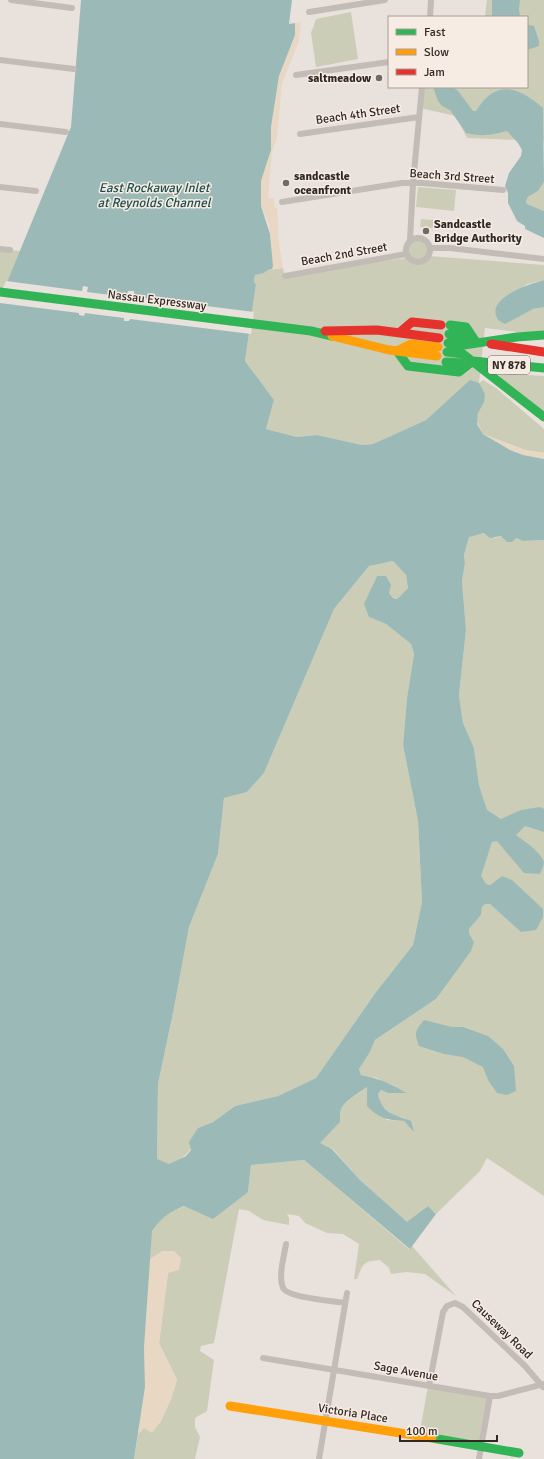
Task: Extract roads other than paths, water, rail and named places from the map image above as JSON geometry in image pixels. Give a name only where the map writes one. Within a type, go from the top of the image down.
[{"type":"main road","name":"Nassau Expressway","points":[[0,292],[311,331],[397,351],[476,342],[544,352]]},
{"type":"main road","points":[[399,333],[412,322],[443,345],[461,363],[473,361]]},
{"type":"main road","points":[[443,345],[466,327],[476,342],[544,335]]},
{"type":"main road","name":"Nassau Expressway","points":[[311,331],[377,330],[399,333],[443,345]]},
{"type":"main road","points":[[443,345],[464,350],[473,361],[544,417]]},
{"type":"main road","points":[[397,351],[408,366],[459,372],[473,361]]},
{"type":"main road","name":"NY 878","points":[[473,361],[544,368]]},
{"type":"main road","name":"Victoria Place","points":[[230,1406],[519,1453]]},
{"type":"street","points":[[11,0],[72,8]]},
{"type":"street","points":[[309,12],[385,0]]},
{"type":"street","points":[[430,16],[432,0]]},
{"type":"street","points":[[0,60],[74,69]]},
{"type":"street","points":[[296,75],[388,62]]},
{"type":"street","name":"Beach 2nd Street","points":[[422,88],[410,240],[406,246],[406,254],[408,258],[414,262],[423,262],[429,256],[430,248]]},
{"type":"street","name":"Beach 4th Street","points":[[300,134],[419,116]]},
{"type":"street","points":[[0,124],[66,132]]},
{"type":"street","name":"Beach 3rd Street","points":[[282,202],[402,183],[503,190]]},
{"type":"street","points":[[0,187],[36,191]]},
{"type":"street","points":[[410,240],[419,238],[423,239],[430,248],[450,248],[544,259]]},
{"type":"street","points":[[0,249],[10,250]]},
{"type":"street","name":"Beach 2nd Street","points":[[285,276],[406,254]]},
{"type":"street","points":[[286,1244],[281,1275],[282,1286],[285,1291],[296,1295],[346,1303]]},
{"type":"street","points":[[319,1459],[347,1293]]},
{"type":"street","name":"Causeway Road","points":[[429,1386],[443,1312],[447,1306],[452,1304],[460,1305],[525,1366],[543,1386]]},
{"type":"street","name":"Sage Avenue","points":[[263,1358],[490,1396],[498,1396],[543,1386]]},
{"type":"street","points":[[479,1459],[490,1396]]},
{"type":"water","name":"East Rockaway Inlet at Reynolds Channel","points":[[81,0],[292,0],[289,24],[295,23],[295,35],[279,76],[271,127],[271,150],[261,181],[261,206],[270,234],[273,266],[272,269],[264,273],[255,275],[254,282],[256,284],[245,361],[274,400],[266,429],[297,437],[317,435],[362,445],[373,444],[426,420],[470,380],[479,383],[485,394],[484,402],[478,413],[477,424],[483,434],[510,450],[523,455],[544,459],[544,540],[523,541],[516,538],[512,542],[507,542],[501,536],[490,538],[484,533],[469,537],[464,555],[465,563],[462,581],[466,630],[459,695],[463,723],[474,748],[479,785],[487,810],[501,819],[521,810],[540,807],[544,809],[544,832],[525,826],[516,835],[532,847],[542,858],[544,863],[540,874],[524,873],[497,841],[492,842],[481,876],[486,884],[490,885],[502,876],[512,880],[543,909],[543,917],[536,930],[521,932],[490,904],[485,904],[482,907],[481,915],[469,929],[469,933],[474,942],[471,951],[436,999],[375,1040],[370,1052],[359,1069],[361,1075],[385,1082],[407,1093],[388,1093],[381,1090],[378,1094],[380,1101],[386,1110],[394,1115],[411,1121],[414,1132],[404,1121],[383,1118],[371,1110],[367,1106],[367,1087],[343,1106],[341,1110],[340,1122],[320,1143],[332,1149],[360,1180],[407,1222],[428,1206],[436,1214],[410,1249],[304,1160],[251,1165],[248,1192],[213,1219],[184,1206],[166,1216],[152,1231],[144,1348],[145,1387],[134,1459],[0,1459],[0,299],[71,127]],"holes":[[[393,561],[406,575],[408,588],[397,599],[393,598],[389,593],[391,585],[386,576],[377,576],[364,604],[369,617],[386,624],[411,644],[414,654],[407,698],[403,745],[418,821],[422,902],[413,945],[376,992],[316,1078],[278,1096],[235,1106],[213,1122],[198,1128],[189,1142],[191,1150],[186,1156],[169,1164],[157,1159],[158,1084],[189,927],[218,854],[224,798],[247,792],[264,773],[334,609],[369,566]]]},
{"type":"water","points":[[492,0],[520,0],[520,16],[492,16]]},
{"type":"water","points":[[528,26],[534,26],[539,41],[539,46],[528,50]]},
{"type":"water","points":[[433,88],[454,88],[473,111],[476,111],[492,94],[500,90],[508,89],[525,95],[543,108],[544,182],[538,191],[528,197],[526,201],[527,204],[544,211],[544,238],[525,229],[525,226],[517,221],[508,203],[508,193],[505,186],[509,173],[521,156],[522,150],[518,143],[507,131],[487,135],[466,133],[450,110],[442,106],[438,101]]},
{"type":"water","points":[[544,280],[544,307],[533,309],[505,324],[498,320],[495,312],[497,305],[503,299],[510,293]]},
{"type":"water","points":[[424,1020],[452,1027],[463,1027],[488,1036],[503,1049],[514,1066],[516,1091],[507,1095],[497,1093],[488,1080],[483,1067],[463,1057],[444,1054],[419,1046],[416,1038],[416,1032]]},
{"type":"place","name":"saltmeadow","points":[[379,78]]},
{"type":"place","name":"sandcastle oceanfront","points":[[286,183]]},
{"type":"place","name":"Sandcastle Bridge Authority","points":[[426,231]]}]
